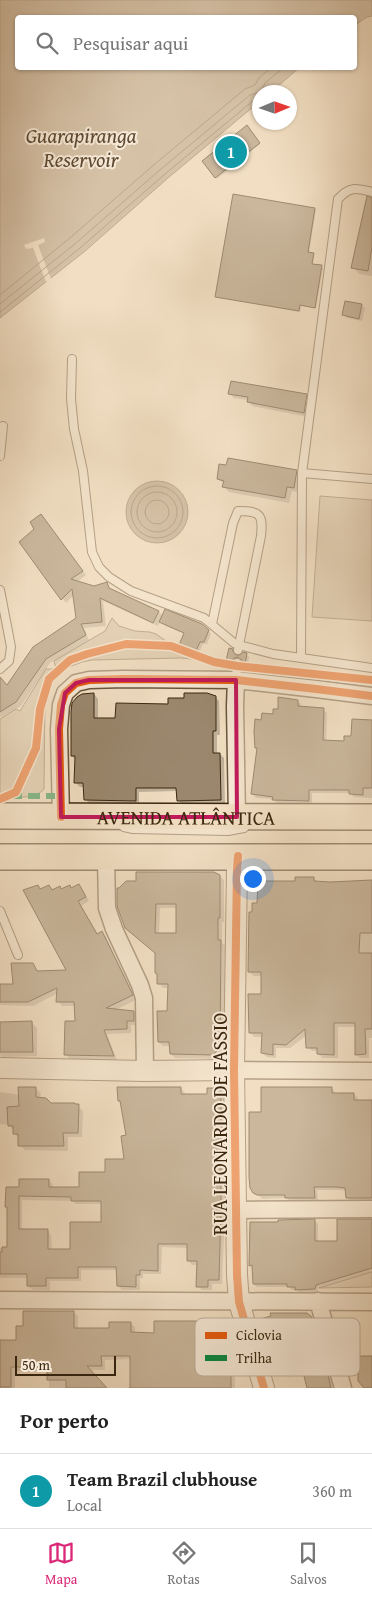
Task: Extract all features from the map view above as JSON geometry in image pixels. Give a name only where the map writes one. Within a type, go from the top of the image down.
[{"type":"main road","name":"AVENIDA ATLÂNTICA","points":[[0,816],[372,817]]},
{"type":"main road","points":[[238,856],[242,837],[246,831],[300,817]]},
{"type":"main road","name":"AVENIDA ATLÂNTICA","points":[[0,857],[372,857]]},
{"type":"street","points":[[61,817],[61,705],[65,693],[76,684],[89,680],[124,679],[236,680],[372,696]]},
{"type":"street","points":[[236,680],[237,817]]},
{"type":"street","name":"RUA LEONARDO DE FASSIO","points":[[238,856],[234,1070],[239,1302],[244,1318]]},
{"type":"street","points":[[106,857],[107,908],[114,930],[140,985],[144,998],[145,1071]]},
{"type":"street","points":[[0,1068],[145,1071],[372,1071]]},
{"type":"street","points":[[236,1210],[372,1209]]},
{"type":"street","points":[[0,1300],[372,1302]]},
{"type":"street","points":[[318,1301],[323,1318]]},
{"type":"lane","points":[[301,657],[302,472],[338,199],[344,192],[353,188],[372,192]]},
{"type":"lane","points":[[72,359],[71,399],[74,429],[83,471],[92,552],[99,567],[109,577],[131,591],[204,618],[238,647],[372,668]]},
{"type":"lane","points":[[0,456],[4,426]]},
{"type":"lane","points":[[302,472],[372,479]]},
{"type":"lane","points":[[212,624],[233,523],[238,512],[251,511],[259,515],[262,521],[259,546],[238,647]]},
{"type":"lane","points":[[0,590],[11,647],[8,661],[0,669]]},
{"type":"lane","points":[[236,680],[237,663]]},
{"type":"lane","points":[[85,817],[133,829],[228,831],[300,817]]},
{"type":"lane","points":[[0,911],[18,955]]},
{"type":"highlighted area","points":[[89,680],[236,680],[237,817],[61,817],[59,729],[65,693],[76,683]]},
{"type":"shaded area","points":[[320,496],[372,500],[372,621],[312,617]]},
{"type":"shaded area","points":[[112,618],[119,626],[135,631],[156,634],[173,646],[194,652],[203,660],[181,658],[92,660],[69,667],[56,676],[45,697],[44,789],[40,793],[30,796],[0,797],[0,719],[16,709],[20,711],[46,669],[56,669],[54,661],[105,631]]},
{"type":"shaded area","points":[[372,1272],[372,1287],[319,1288]]},
{"type":"water","name":"Guarapiranga Reservoir","points":[[0,0],[372,0],[372,16],[357,24],[357,15],[15,15],[15,70],[297,70],[279,85],[252,85],[252,108],[84,252],[0,318]]},
{"type":"water","points":[[157,481],[174,486],[179,490],[183,495],[188,512],[183,529],[179,534],[174,538],[157,543],[140,538],[135,534],[131,529],[126,512],[131,495],[135,490],[140,486]]},
{"type":"pier","points":[[44,238],[45,242],[38,245],[51,279],[46,282],[33,248],[26,249],[24,245]]},
{"type":"building","points":[[247,125],[260,143],[215,178],[202,161]]},
{"type":"building","points":[[233,194],[315,208],[308,252],[314,253],[312,264],[322,265],[315,308],[300,305],[299,311],[215,297]]},
{"type":"building","points":[[367,196],[372,198],[372,247],[368,271],[351,268]]},
{"type":"building","points":[[345,301],[362,304],[359,319],[342,315]]},
{"type":"building","points":[[231,381],[307,394],[304,413],[247,402],[248,397],[228,394]]},
{"type":"building","points":[[228,458],[297,470],[294,488],[287,487],[285,498],[222,487],[224,481],[217,479],[219,464],[226,465]]},
{"type":"building","points":[[41,514],[83,571],[71,579],[94,586],[107,582],[109,588],[159,611],[153,623],[100,598],[102,622],[81,624],[86,635],[46,659],[16,702],[0,712],[0,677],[7,685],[33,647],[76,618],[72,589],[61,600],[19,542],[34,529],[30,522]]},
{"type":"building","points":[[165,609],[202,624],[209,630],[204,642],[200,642],[196,651],[179,645],[184,633],[159,622]]},
{"type":"building","points":[[229,648],[233,649],[236,655],[240,655],[243,652],[247,653],[245,664],[238,657],[234,658],[232,662],[226,661]]},
{"type":"building","points":[[94,693],[94,718],[115,718],[116,703],[168,704],[168,698],[184,698],[184,693],[207,693],[216,696],[216,731],[213,731],[213,753],[220,753],[221,800],[177,801],[176,788],[136,788],[136,801],[84,800],[83,783],[74,783],[75,756],[71,756],[71,712],[72,703],[77,697],[82,694]]},
{"type":"building","points":[[278,697],[298,700],[298,706],[324,708],[323,740],[344,741],[344,736],[351,736],[352,719],[372,720],[372,788],[363,788],[363,795],[349,794],[349,790],[309,790],[309,801],[272,800],[273,797],[251,794],[257,748],[255,748],[255,719],[261,720],[262,713],[273,714],[273,709],[278,709]]},
{"type":"building","points":[[136,872],[214,872],[220,875],[218,940],[221,940],[220,1048],[213,1055],[170,1054],[169,1042],[158,1042],[157,1011],[167,1011],[168,984],[157,984],[155,953],[125,928],[117,906],[117,888],[126,881],[136,881]],"holes":[[[156,904],[176,904],[176,933],[155,933]]]},
{"type":"building","points":[[295,877],[314,877],[314,881],[330,882],[372,880],[372,933],[360,933],[359,953],[372,953],[372,1029],[365,1029],[366,1054],[355,1055],[355,1023],[334,1023],[334,1055],[317,1054],[317,1048],[306,1048],[305,1029],[286,1045],[273,1044],[273,1055],[261,1053],[262,1033],[249,1033],[248,994],[261,994],[261,972],[248,972],[249,912],[252,912],[252,903],[257,903],[258,881],[295,881]]},
{"type":"building","points":[[79,884],[86,897],[78,901],[97,934],[102,931],[133,995],[106,1008],[134,1011],[134,1021],[127,1021],[127,1029],[104,1030],[114,1056],[64,1055],[65,1021],[75,1021],[74,1002],[56,1002],[57,988],[28,1002],[0,1002],[0,984],[13,984],[11,963],[33,963],[37,971],[66,970],[23,890],[38,885],[40,889],[49,885],[52,890],[60,886],[61,889],[70,885],[71,888]]},
{"type":"building","points":[[32,1021],[33,1052],[0,1052],[0,1022]]},
{"type":"building","points":[[18,1087],[36,1087],[36,1097],[46,1098],[51,1103],[79,1104],[78,1133],[63,1133],[64,1146],[18,1146],[18,1134],[13,1134],[13,1126],[8,1126],[7,1107],[19,1106]]},
{"type":"building","points":[[117,1087],[181,1087],[181,1094],[207,1094],[207,1088],[221,1088],[219,1280],[208,1280],[208,1287],[196,1287],[197,1261],[187,1261],[187,1244],[158,1244],[158,1271],[140,1270],[140,1275],[136,1275],[136,1287],[117,1286],[116,1267],[78,1267],[78,1278],[46,1278],[46,1286],[27,1286],[27,1274],[0,1274],[0,1252],[2,1252],[2,1247],[7,1247],[6,1187],[19,1187],[19,1179],[49,1179],[49,1187],[79,1187],[79,1172],[105,1172],[105,1159],[124,1159],[121,1136],[126,1135],[120,1101],[118,1101]],"holes":[[[19,1196],[71,1197],[71,1201],[101,1201],[101,1222],[70,1222],[70,1249],[48,1249],[48,1229],[19,1229]]]},
{"type":"building","points":[[261,1087],[332,1087],[332,1093],[354,1093],[354,1100],[372,1100],[372,1198],[346,1198],[345,1188],[337,1187],[314,1187],[315,1198],[285,1198],[285,1195],[257,1195],[253,1193],[250,1188],[249,1177],[249,1112],[261,1112]]},
{"type":"building","points":[[315,1219],[315,1241],[337,1241],[337,1219],[372,1219],[372,1268],[316,1285],[315,1289],[295,1290],[295,1287],[287,1287],[287,1284],[253,1284],[252,1265],[249,1266],[250,1222]]},
{"type":"building","points":[[23,1311],[74,1311],[74,1328],[109,1328],[109,1322],[131,1322],[131,1332],[154,1333],[154,1321],[195,1321],[195,1376],[231,1376],[231,1388],[130,1388],[130,1356],[101,1356],[102,1366],[87,1366],[107,1388],[66,1388],[66,1380],[47,1380],[47,1367],[11,1367],[11,1387],[0,1387],[0,1340],[16,1340],[16,1326],[23,1326]]},
{"type":"building","points":[[270,1313],[307,1313],[312,1318],[264,1318],[271,1316]]},
{"type":"building","points":[[360,1356],[372,1356],[372,1388],[364,1388],[358,1381],[358,1376],[360,1376]]},
{"type":"building","points":[[304,1376],[328,1376],[331,1388],[307,1388]]},
{"type":"marked path","points":[[10,796],[60,796]]},
{"type":"cycle path","points":[[0,799],[16,792],[36,748],[40,709],[49,679],[70,660],[87,654],[126,644],[171,646],[214,662],[237,666],[372,680]]},
{"type":"cycle path","points":[[61,817],[59,729],[61,705],[65,693],[76,683],[89,680],[124,679],[236,680],[372,696]]},
{"type":"cycle path","points":[[238,856],[234,1070],[237,1275],[239,1302],[244,1318]]},
{"type":"cycle path","points":[[261,1376],[264,1388]]},
{"type":"place","name":"Team Brazil clubhouse","points":[[231,152]]}]
